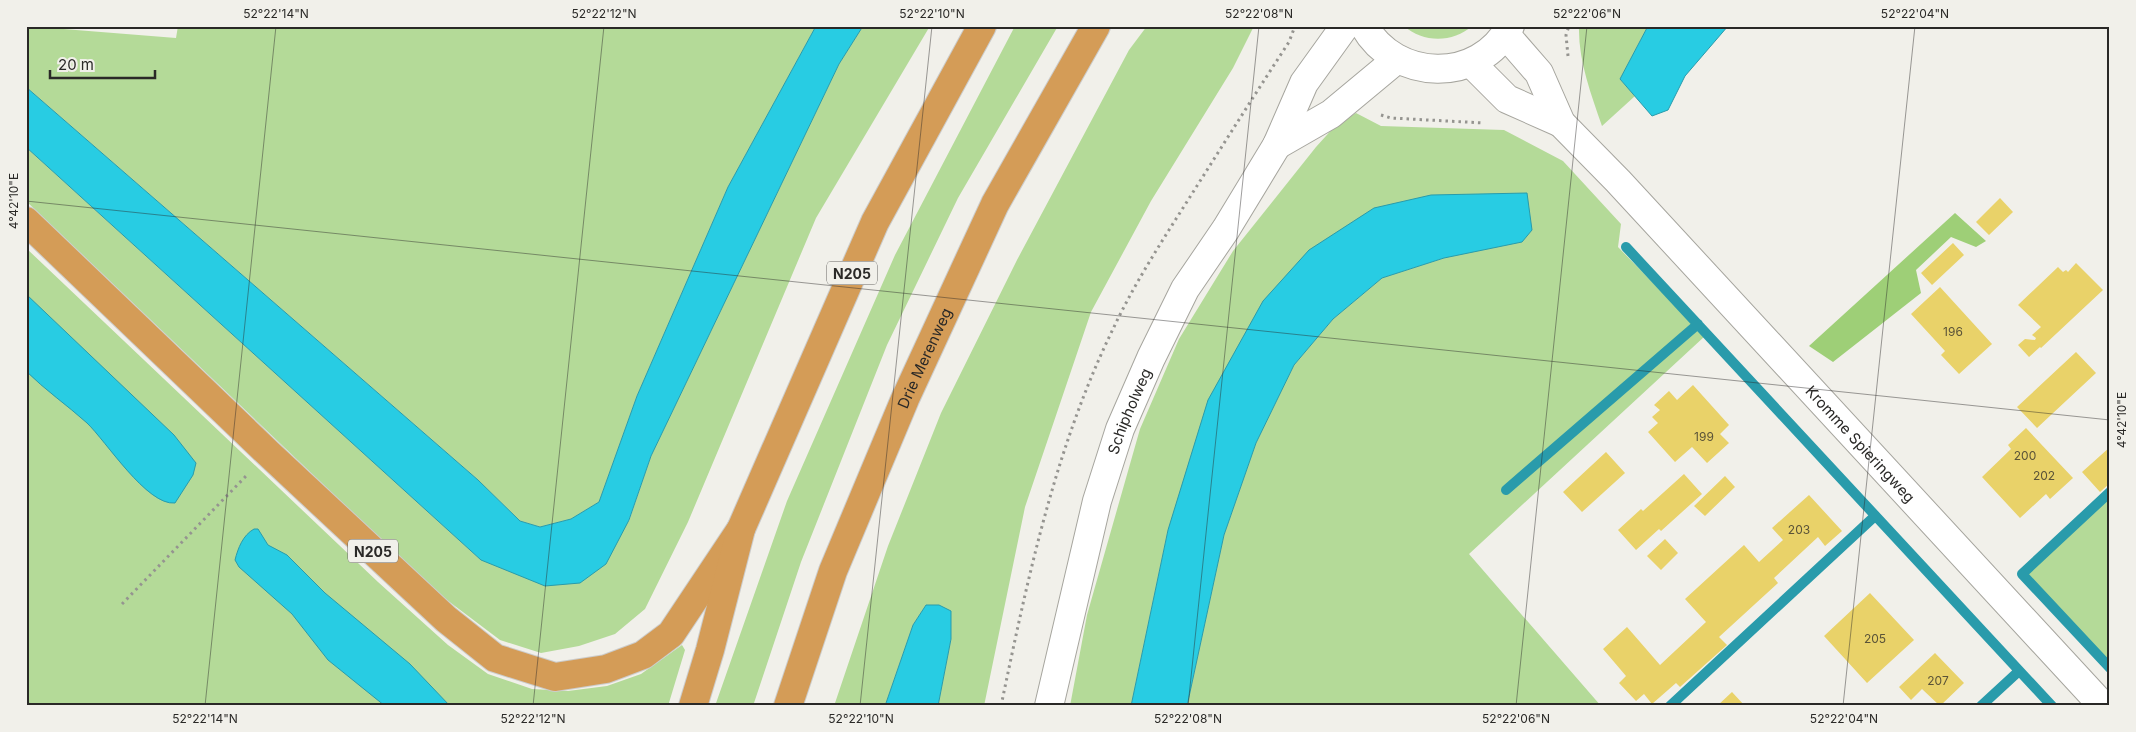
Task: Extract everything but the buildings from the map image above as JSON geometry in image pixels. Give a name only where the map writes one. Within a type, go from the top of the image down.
[{"type":"highway","name":"N205","points":[[692,706],[710,650],[741,529],[875,222],[982,26]]},
{"type":"highway","name":"Drie Merenweg","points":[[788,706],[833,571],[905,398],[995,204],[1096,26]]},
{"type":"highway","name":"N205","points":[[26,221],[268,453],[446,619],[495,658],[555,677],[606,669],[643,655],[671,634],[741,529]]},
{"type":"main road","name":"Schipholweg","points":[[1049,706],[1097,501],[1120,429],[1151,358],[1185,289],[1226,229],[1277,145],[1304,83],[1345,26]]},
{"type":"main road","points":[[1364,26],[1372,40],[1396,60],[1421,68],[1446,69],[1471,63],[1490,51],[1508,31]]},
{"type":"main road","name":"Kromme Spieringweg","points":[[1508,31],[1539,73],[1561,123],[1632,195],[2103,706]]},
{"type":"main road","name":"Schipholweg","points":[[1277,145],[1331,114],[1396,60]]},
{"type":"main road","name":"Kromme Spieringweg","points":[[1471,63],[1507,99],[1561,123]]},
{"type":"path","points":[[1289,42],[1314,68]]},
{"type":"path","points":[[1351,97],[1369,110],[1391,118],[1489,123]]},
{"type":"path","points":[[122,604],[268,453]]},
{"type":"green space","points":[[26,26],[176,38],[178,26],[816,26],[728,187],[637,396],[599,502],[571,519],[540,527],[520,521],[478,480],[26,87]]},
{"type":"green space","points":[[863,26],[930,26],[816,218],[688,522],[645,609],[615,634],[579,646],[541,653],[500,640],[435,591],[26,201],[26,147],[481,560],[629,521],[651,456],[839,64]]},
{"type":"green space","points":[[1015,26],[1058,26],[958,198],[887,345],[801,562],[753,706],[715,706],[787,501],[895,255]]},
{"type":"green space","points":[[1147,26],[1254,26],[1233,68],[1151,201],[1091,312],[1025,507],[984,706],[938,706],[951,639],[939,605],[926,605],[913,625],[885,706],[834,706],[888,546],[941,413],[1017,260],[1129,50]]},
{"type":"green space","points":[[1404,26],[1472,26],[1456,36],[1438,39],[1420,36]]},
{"type":"green space","points":[[1579,26],[1648,26],[1620,79],[1635,96],[1602,126],[1583,64]]},
{"type":"green space","points":[[1356,113],[1381,126],[1504,130],[1563,161],[1621,224],[1618,247],[1705,336],[1469,554],[1601,706],[1187,706],[1224,535],[1256,443],[1294,365],[1333,319],[1382,278],[1444,258],[1374,208],[1168,530],[1131,706],[1070,706],[1087,615],[1140,429],[1179,339],[1233,251],[1316,147],[1335,126]]},
{"type":"green space","points":[[1955,213],[1986,241],[1976,247],[1951,237],[1916,270],[1921,293],[1833,362],[1809,346]]},
{"type":"green space","points":[[26,248],[378,582],[448,645],[488,674],[532,689],[568,691],[607,686],[641,674],[682,645],[685,650],[668,706],[26,706]]},
{"type":"green space","points":[[2110,492],[2110,668],[2022,574]]},
{"type":"water","points":[[816,26],[863,26],[839,64],[651,456],[629,520],[606,564],[580,583],[545,586],[481,560],[26,147],[26,87],[478,480],[520,521],[540,527],[571,519],[599,502],[637,396],[728,187]]},
{"type":"water","points":[[1648,26],[1728,26],[1685,76],[1668,110],[1652,116],[1620,79]]},
{"type":"water","points":[[1527,193],[1532,230],[1522,242],[1444,258],[1382,278],[1333,319],[1294,365],[1256,443],[1224,535],[1187,706],[1131,706],[1168,530],[1208,400],[1263,301],[1309,250],[1374,208],[1431,195]]},
{"type":"water","points":[[26,294],[174,435],[196,463],[193,475],[175,503],[164,501],[140,484],[87,423],[26,371]]},
{"type":"water","points":[[254,529],[258,529],[268,545],[287,555],[325,593],[410,664],[450,706],[385,706],[328,660],[292,614],[239,567],[235,560],[242,542]]},
{"type":"water","points":[[926,605],[939,605],[951,611],[951,639],[938,706],[885,706],[913,625]]},
{"type":"waterway","points":[[1626,247],[2052,706]]},
{"type":"waterway","points":[[1506,490],[1698,324]]},
{"type":"waterway","points":[[2110,492],[2022,574],[2110,668]]},
{"type":"waterway","points":[[1670,706],[1875,516]]},
{"type":"waterway","points":[[1981,706],[2019,671]]}]
